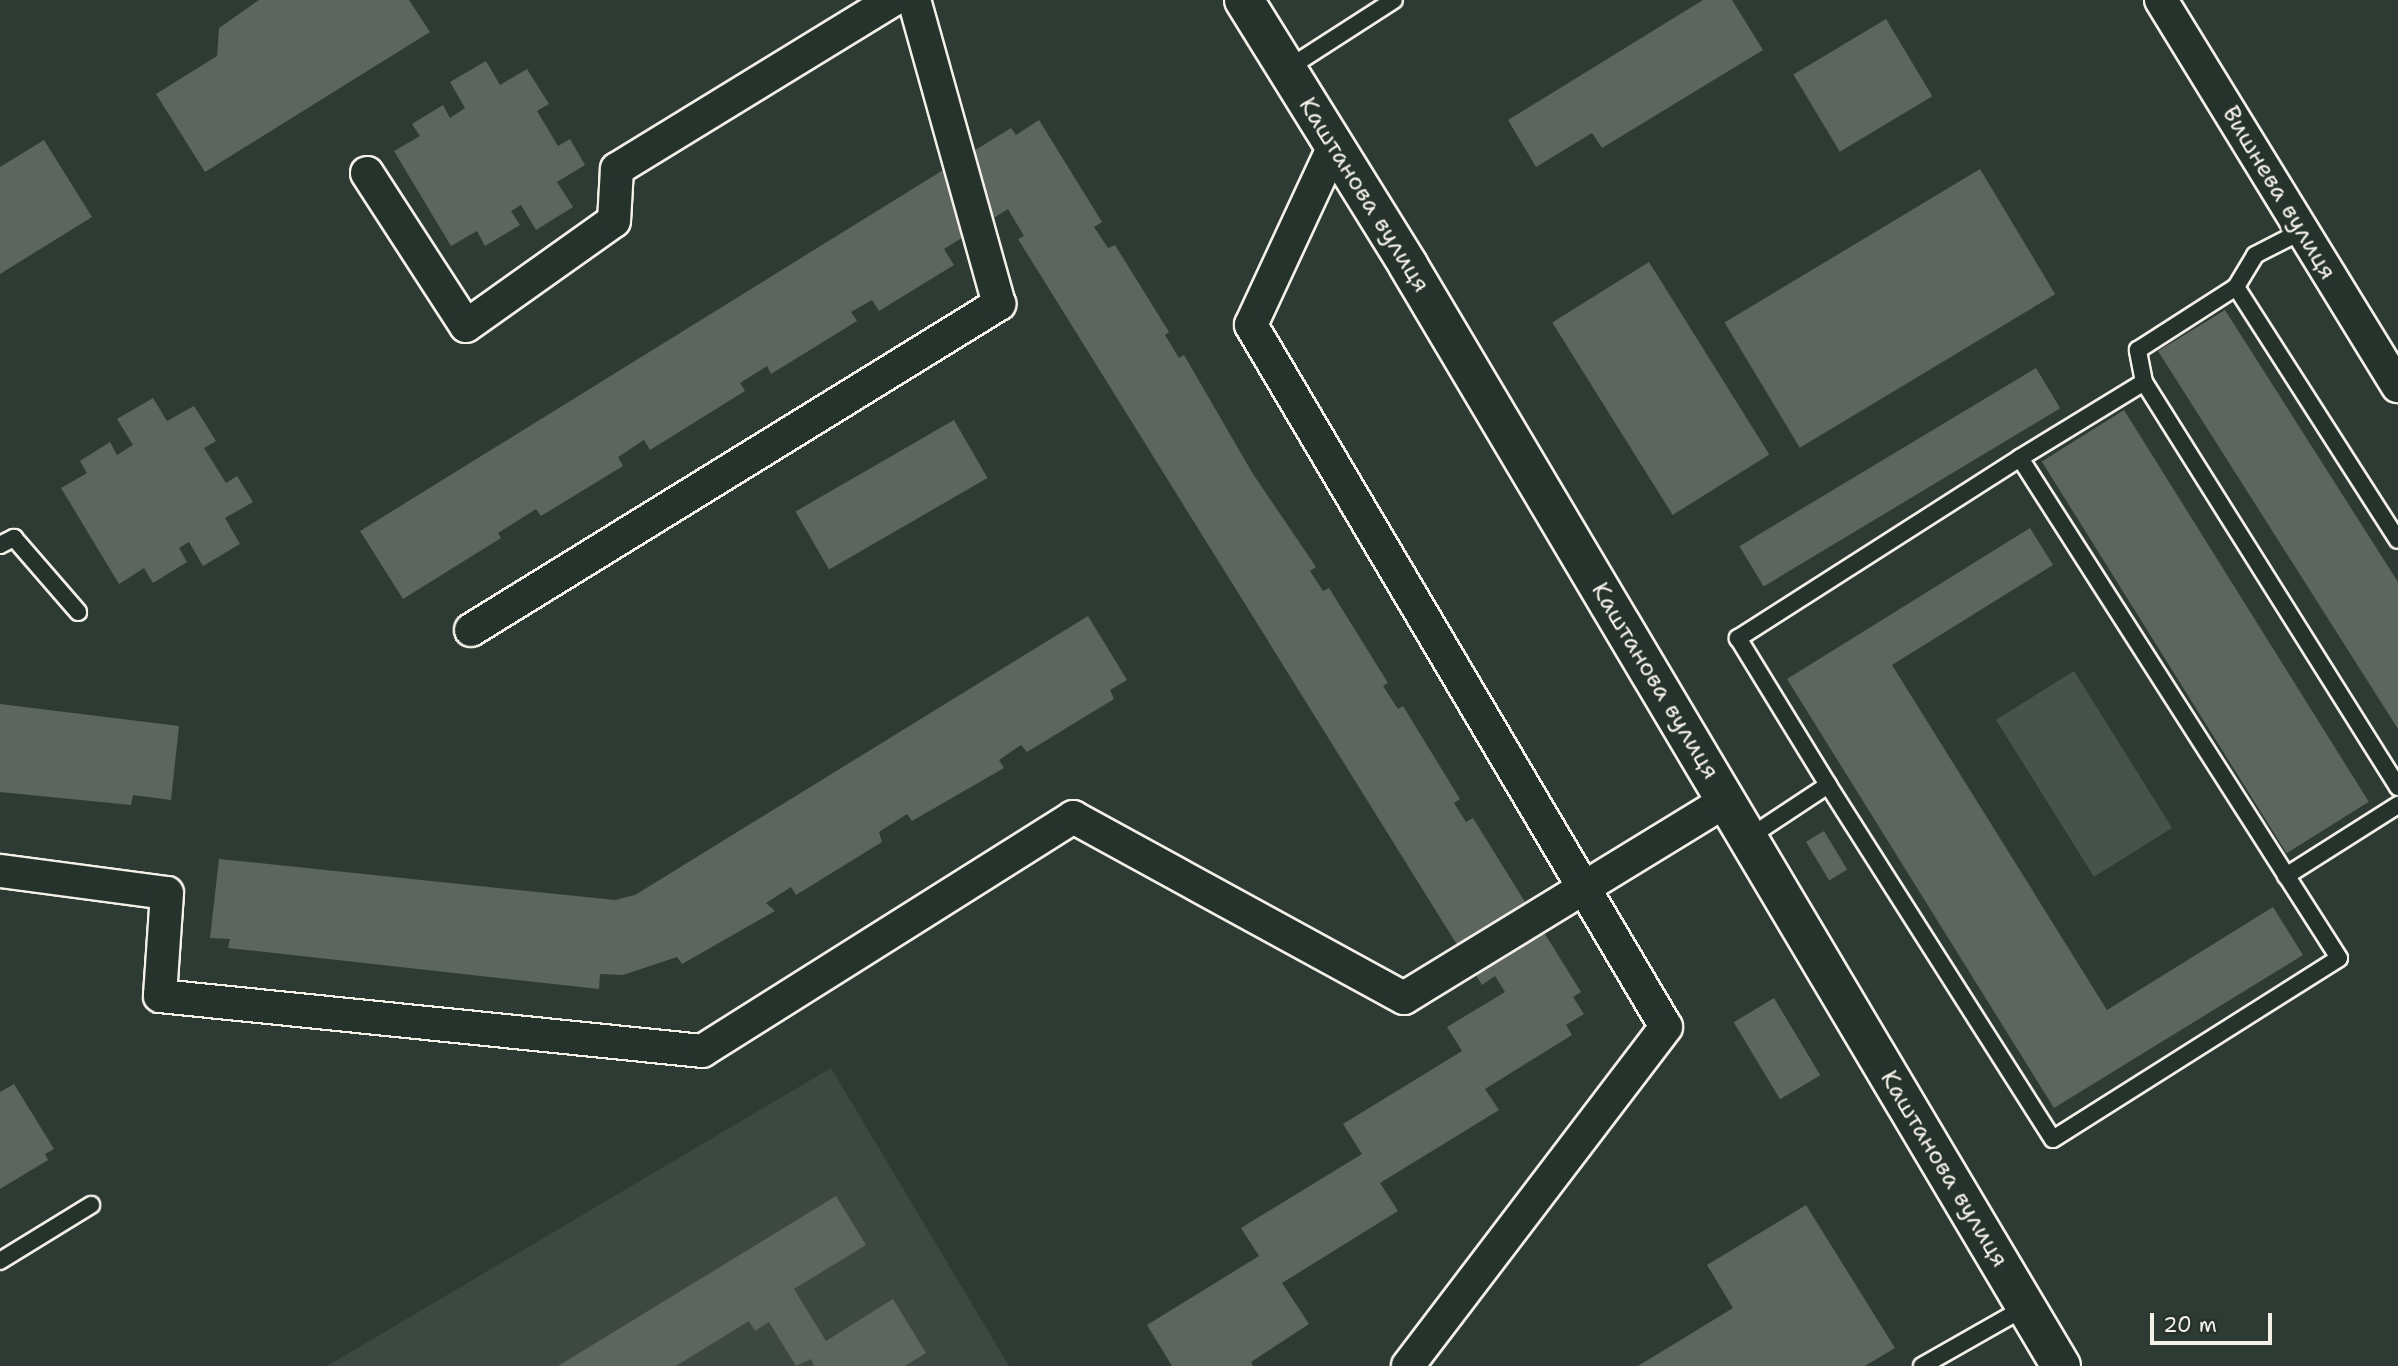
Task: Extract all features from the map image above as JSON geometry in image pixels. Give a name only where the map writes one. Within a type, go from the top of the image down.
[{"type":"street","points":[[367,173],[466,326],[614,221],[617,169],[893,0]]},
{"type":"street","points":[[471,630],[999,304],[914,0]]},
{"type":"street","name":"Каштанова вулиця","points":[[1244,0],[1726,801],[2061,1366]]},
{"type":"street","name":"Вишнева вулиця","points":[[2161,0],[2398,386]]},
{"type":"street","points":[[1334,146],[1251,325],[1667,1027],[1408,1366]]},
{"type":"street","points":[[0,871],[167,893],[160,996],[702,1051],[1073,817],[1404,998],[1726,801]]},
{"type":"lane","points":[[1287,69],[1394,0]]},
{"type":"lane","points":[[2302,231],[2255,255],[2236,287],[2138,350],[2144,383],[2398,788]]},
{"type":"lane","points":[[2236,287],[2398,540]]},
{"type":"lane","points":[[2020,457],[2339,958],[2053,1139],[1738,638],[2020,457],[2144,383]]},
{"type":"lane","points":[[0,545],[14,538],[78,612]]},
{"type":"lane","points":[[1748,838],[1828,785]]},
{"type":"lane","points":[[2286,876],[2398,805]]},
{"type":"lane","points":[[0,1261],[91,1205]]},
{"type":"lane","points":[[1922,1366],[2026,1307]]},
{"type":"shaded area","points":[[2074,671],[2172,828],[2094,877],[1996,720]]},
{"type":"shaded area","points":[[831,1068],[1009,1366],[327,1366]]},
{"type":"building","points":[[259,0],[409,0],[430,32],[205,172],[156,94],[217,56],[219,28]]},
{"type":"building","points":[[1703,0],[1732,0],[1763,50],[1602,148],[1592,133],[1536,167],[1508,120]]},
{"type":"building","points":[[1886,19],[1932,96],[1840,152],[1793,75]]},
{"type":"building","points":[[486,61],[500,85],[527,69],[549,104],[537,111],[558,146],[570,139],[585,165],[557,182],[573,207],[536,230],[521,205],[511,211],[520,225],[485,246],[477,231],[451,246],[394,151],[420,136],[412,124],[443,105],[450,118],[465,108],[450,82]]},
{"type":"building","points":[[1039,120],[1102,222],[1094,227],[1108,248],[1115,245],[1169,332],[1165,335],[1179,358],[1184,355],[1253,474],[1316,567],[1310,571],[1323,591],[1329,588],[1388,683],[1383,686],[1398,709],[1403,706],[1460,799],[1454,803],[1466,822],[1473,818],[1581,992],[1573,997],[1584,1014],[1566,1025],[1572,1035],[1485,1089],[1499,1110],[1380,1183],[1398,1211],[1282,1283],[1309,1324],[1251,1362],[1253,1366],[1172,1366],[1147,1325],[1259,1256],[1241,1228],[1362,1154],[1343,1124],[1462,1051],[1447,1027],[1505,992],[1495,976],[1482,985],[1018,239],[1024,236],[1008,209],[944,249],[954,265],[879,311],[872,300],[851,312],[857,321],[771,374],[767,366],[740,383],[745,391],[650,450],[644,440],[618,457],[623,466],[541,516],[536,509],[498,533],[501,538],[403,599],[360,531],[1011,128],[1016,135]]},
{"type":"building","points":[[44,140],[92,217],[0,274],[0,167]]},
{"type":"building","points":[[1980,169],[2055,294],[1800,448],[1725,322]]},
{"type":"building","points":[[1649,262],[1769,455],[1673,515],[1552,322]]},
{"type":"building","points":[[2225,310],[2398,582],[2398,729],[2158,351]]},
{"type":"building","points":[[2036,368],[2060,408],[1764,586],[1739,546]]},
{"type":"building","points":[[153,398],[167,421],[194,406],[216,441],[204,448],[226,483],[237,476],[253,502],[225,518],[240,544],[203,566],[189,542],[179,548],[187,562],[153,583],[144,568],[119,584],[61,488],[87,473],[80,461],[110,442],[117,455],[133,445],[117,419]]},
{"type":"building","points":[[2124,410],[2369,802],[2287,853],[2042,461]]},
{"type":"building","points":[[954,420],[988,478],[829,570],[796,512]]},
{"type":"building","points":[[2030,528],[2053,565],[1892,665],[2107,1010],[2273,907],[2303,955],[2054,1108],[1787,679]]},
{"type":"building","points":[[1088,616],[1127,680],[1110,690],[1114,699],[1027,752],[1021,745],[999,760],[1004,768],[912,821],[907,814],[879,832],[882,842],[796,895],[791,887],[766,903],[775,911],[682,964],[677,957],[623,975],[600,974],[599,989],[228,948],[230,939],[210,938],[219,859],[615,900],[635,895]]},
{"type":"building","points":[[0,704],[179,726],[171,800],[133,795],[131,805],[0,792]]},
{"type":"building","points":[[1824,831],[1847,870],[1829,880],[1806,842]]},
{"type":"building","points":[[1774,998],[1820,1075],[1780,1099],[1734,1022]]},
{"type":"building","points":[[14,1084],[54,1149],[45,1154],[48,1160],[0,1189],[0,1092]]},
{"type":"building","points":[[836,1196],[866,1245],[794,1289],[826,1341],[893,1299],[926,1353],[905,1366],[814,1366],[811,1359],[796,1366],[769,1322],[755,1331],[749,1321],[676,1366],[558,1366]]},
{"type":"building","points":[[1806,1205],[1895,1348],[1865,1366],[1638,1366],[1733,1308],[1707,1265]]}]
